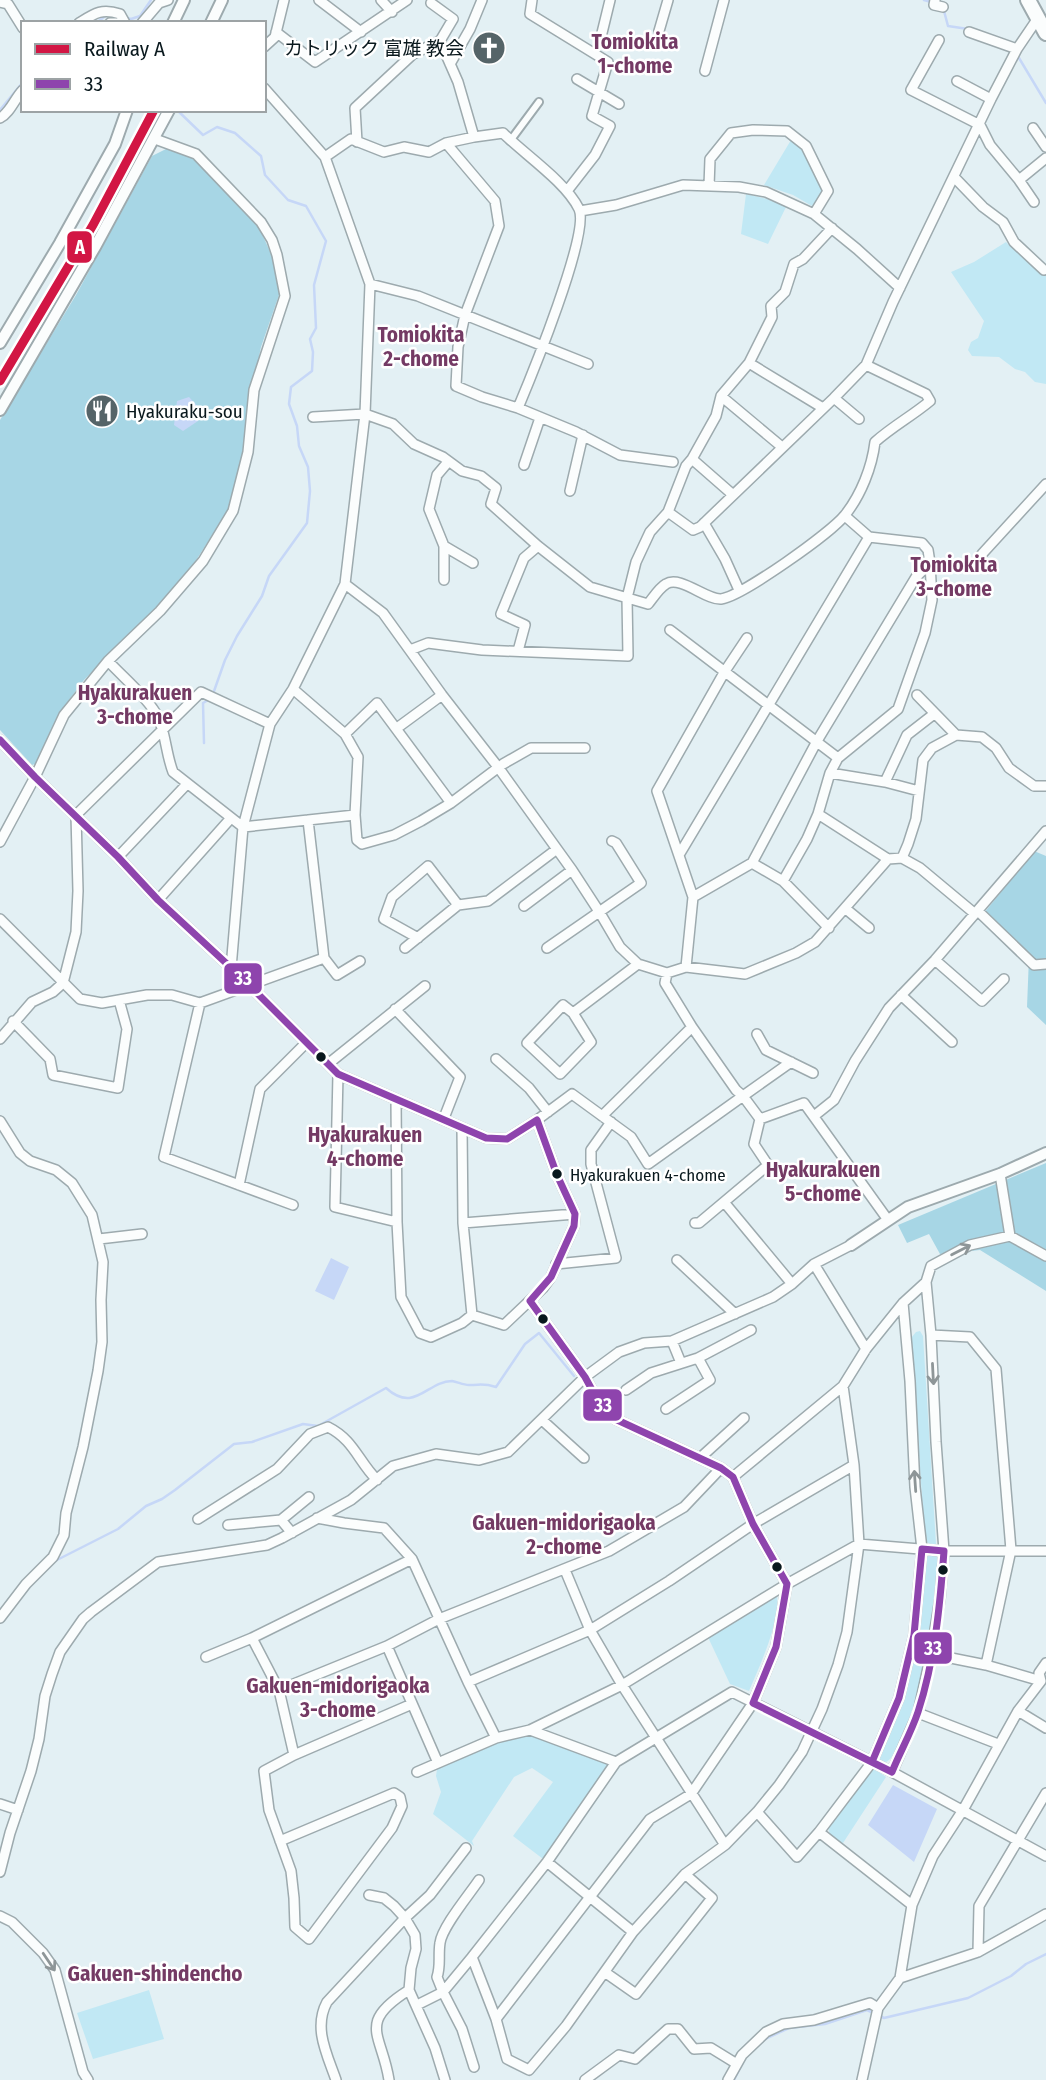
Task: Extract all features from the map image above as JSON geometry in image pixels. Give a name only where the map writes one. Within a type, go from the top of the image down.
[{"type":"main road","points":[[1028,0],[1046,33]]},
{"type":"street","points":[[144,21],[159,3],[168,0]]},
{"type":"street","points":[[174,21],[184,0]]},
{"type":"street","points":[[216,21],[222,0]]},
{"type":"street","points":[[266,45],[275,37],[284,0]]},
{"type":"street","points":[[319,0],[361,32]]},
{"type":"street","points":[[380,0],[392,12]]},
{"type":"street","points":[[275,32],[315,62],[407,0]]},
{"type":"street","points":[[450,64],[470,29],[482,0]]},
{"type":"street","points":[[532,0],[530,14],[608,62],[592,116],[610,126],[595,155],[567,191]]},
{"type":"street","points":[[601,37],[610,0]]},
{"type":"street","points":[[659,31],[668,0]]},
{"type":"street","points":[[705,71],[724,0]]},
{"type":"street","points":[[0,2],[8,4],[21,25]]},
{"type":"street","points":[[358,142],[355,108],[413,54],[440,41],[453,19],[431,3]]},
{"type":"street","points":[[82,21],[106,10],[120,14],[124,21]]},
{"type":"street","points":[[668,512],[694,530],[704,523],[866,365],[991,99],[1017,49],[1038,18]]},
{"type":"street","points":[[969,32],[1017,49]]},
{"type":"street","points":[[939,40],[911,90],[980,125],[990,145],[1034,202]]},
{"type":"street","points":[[440,41],[458,82],[474,136]]},
{"type":"street","points":[[577,79],[619,104]]},
{"type":"street","points":[[957,81],[991,99]]},
{"type":"street","points":[[231,968],[243,827],[270,724],[293,689],[345,584],[365,414],[370,284],[325,157],[266,90]]},
{"type":"street","points":[[0,118],[5,116],[21,92]]},
{"type":"street","points":[[510,141],[539,102]]},
{"type":"street","points":[[0,343],[115,144],[126,112]]},
{"type":"street","points":[[0,410],[168,112]]},
{"type":"street","points":[[1033,128],[1046,147]]},
{"type":"street","points":[[709,186],[710,159],[731,133],[753,130],[787,131],[806,146],[828,191],[814,214]]},
{"type":"street","points":[[325,157],[351,139],[384,152],[404,147],[429,152],[446,143],[474,136],[503,134],[567,191],[580,211],[580,228],[570,270],[544,348],[519,408]]},
{"type":"street","points":[[1,837],[35,777],[64,715],[108,661],[160,611],[203,561],[233,511],[248,452],[254,390],[285,296],[277,255],[261,222],[196,154],[155,139]]},
{"type":"street","points":[[446,143],[495,201],[499,226],[465,315],[458,347],[456,386],[519,408],[620,454],[673,462]]},
{"type":"street","points":[[1019,180],[1046,158]]},
{"type":"street","points":[[955,177],[983,207],[1003,222],[1014,242],[1044,270]]},
{"type":"street","points":[[580,211],[616,205],[683,185],[739,187],[766,192],[814,214],[901,288]]},
{"type":"street","points":[[410,650],[428,643],[482,650],[628,656],[626,598],[636,562],[650,532],[668,512],[686,466],[716,416],[721,396],[749,363],[772,317],[771,306],[785,292],[794,264],[803,259],[832,228]]},
{"type":"street","points":[[370,284],[418,296],[588,364]]},
{"type":"street","points":[[749,363],[823,408]]},
{"type":"street","points":[[313,417],[365,414],[393,424],[414,444],[443,457],[462,471],[481,475],[496,488],[491,505],[590,587],[648,604],[664,584],[671,582],[718,599],[762,579],[845,516],[863,484],[875,442],[930,401],[926,394],[866,365]]},
{"type":"street","points":[[721,396],[782,447]]},
{"type":"street","points":[[834,398],[859,419]]},
{"type":"street","points":[[524,465],[540,418]]},
{"type":"street","points":[[570,491],[583,435]]},
{"type":"street","points":[[692,460],[732,494]]},
{"type":"street","points":[[444,580],[444,546],[429,509],[437,475],[449,462]]},
{"type":"street","points":[[982,554],[1046,484]]},
{"type":"street","points":[[783,881],[807,839],[818,814],[830,773],[838,758],[898,709],[925,634],[932,600],[928,550],[922,543],[869,537],[845,516]]},
{"type":"street","points":[[704,523],[739,590]]},
{"type":"street","points":[[679,855],[869,537]]},
{"type":"street","points":[[518,651],[525,625],[501,614],[524,558],[538,545]]},
{"type":"street","points":[[444,546],[473,563]]},
{"type":"street","points":[[693,897],[752,863],[817,741],[916,577],[930,563]]},
{"type":"street","points":[[345,584],[383,612],[572,870],[620,947],[638,964],[667,973],[686,967],[745,974],[796,953],[815,942],[830,928],[888,859]]},
{"type":"street","points":[[670,630],[838,758]]},
{"type":"street","points":[[686,967],[693,897],[657,791],[725,671],[747,638]]},
{"type":"street","points":[[108,661],[154,710],[163,732],[173,772],[243,827],[355,815]]},
{"type":"street","points":[[293,689],[345,734],[358,757],[355,815],[357,840],[362,844],[394,835],[451,803],[498,768],[531,748],[585,748]]},
{"type":"street","points":[[0,1038],[32,1002],[53,992],[63,983],[76,932],[76,816],[201,692],[270,724]]},
{"type":"street","points":[[397,728],[442,695]]},
{"type":"street","points":[[917,695],[956,735]]},
{"type":"street","points":[[345,734],[377,703],[451,803]]},
{"type":"street","points":[[885,782],[907,735],[934,714]]},
{"type":"street","points":[[902,858],[916,819],[923,760],[932,748],[956,735],[982,737],[996,748],[1009,768],[1034,786],[1046,786]]},
{"type":"street","points":[[0,740],[158,900],[338,1074],[444,1118],[461,1128],[486,1138],[507,1139],[572,1094],[631,1138],[648,1164],[791,1062]]},
{"type":"street","points":[[830,773],[919,791]]},
{"type":"street","points":[[118,857],[187,784]]},
{"type":"street","points":[[818,814],[888,859],[902,858],[920,868],[974,913],[980,913],[1034,965],[1046,964]]},
{"type":"street","points":[[158,900],[231,818]]},
{"type":"street","points":[[308,820],[324,958],[337,975],[360,961]]},
{"type":"street","points":[[814,1116],[834,1100],[889,1008],[1046,831]]},
{"type":"street","points":[[547,948],[641,883],[616,843],[612,841]]},
{"type":"street","points":[[405,948],[458,905],[488,901],[556,849]]},
{"type":"street","points":[[752,863],[783,881],[830,928]]},
{"type":"street","points":[[418,938],[384,919],[391,897],[428,866],[458,905]]},
{"type":"street","points":[[524,906],[572,870]]},
{"type":"street","points":[[846,909],[869,928]]},
{"type":"street","points":[[0,919],[80,999],[102,1003],[147,995],[172,995],[200,1003],[324,958]]},
{"type":"street","points":[[934,960],[982,1001],[1004,979]]},
{"type":"street","points":[[573,1013],[638,964]]},
{"type":"street","points":[[667,973],[665,983],[692,1027],[760,1119],[754,1144],[768,1164],[699,1223],[695,1223]]},
{"type":"street","points":[[328,1064],[425,986]]},
{"type":"street","points":[[901,995],[953,1042]]},
{"type":"street","points":[[13,1021],[50,1059],[54,1074],[118,1088],[127,1029],[119,1000]]},
{"type":"street","points":[[200,1003],[164,1157],[293,1205]]},
{"type":"street","points":[[563,1005],[573,1013],[591,1042],[560,1074],[527,1043],[563,1005]]},
{"type":"street","points":[[395,1009],[460,1077],[444,1118]]},
{"type":"street","points":[[602,1116],[692,1027]]},
{"type":"street","points":[[757,1034],[766,1050],[813,1073]]},
{"type":"street","points":[[240,1185],[260,1090],[306,1043]]},
{"type":"street","points":[[496,1059],[529,1088],[548,1112]]},
{"type":"street","points":[[338,1074],[335,1207],[397,1222]]},
{"type":"street","points":[[396,1099],[397,1222],[401,1297],[420,1333],[430,1337],[462,1323],[472,1315]]},
{"type":"street","points":[[760,1119],[804,1103],[888,1220]]},
{"type":"street","points":[[472,1315],[504,1325],[543,1288],[574,1226],[575,1214],[537,1120]]},
{"type":"street","points":[[0,1121],[20,1153],[30,1161],[56,1170],[72,1183],[92,1215],[103,1262],[102,1342],[92,1406],[66,1513],[64,1535],[52,1557],[26,1584],[0,1618]]},
{"type":"street","points":[[556,1264],[616,1258],[591,1164],[591,1150],[611,1122]]},
{"type":"street","points":[[461,1128],[463,1223],[472,1315]]},
{"type":"street","points":[[0,1872],[31,1771],[45,1696],[61,1652],[91,1612],[158,1562],[267,1545],[351,1500],[393,1466],[436,1454],[480,1460],[508,1452],[585,1377],[619,1352],[644,1343],[672,1340],[773,1297],[814,1264],[851,1245],[908,1207],[1000,1174],[1046,1153]]},
{"type":"street","points":[[1000,1174],[1010,1236]]},
{"type":"street","points":[[724,1202],[792,1284]]},
{"type":"street","points":[[463,1223],[575,1214]]},
{"type":"street","points":[[99,1239],[142,1234]]},
{"type":"street","points":[[891,1772],[918,1713],[940,1599],[944,1551],[926,1282],[930,1266],[970,1245],[1010,1236],[1046,1256]]},
{"type":"street","points":[[677,1260],[734,1314]]},
{"type":"street","points":[[814,1264],[866,1349]]},
{"type":"street","points":[[733,1477],[843,1386],[866,1349],[902,1303],[926,1282]]},
{"type":"street","points":[[496,2019],[650,1819],[691,1794],[753,1703],[776,1647],[787,1584],[753,1524],[733,1477],[721,1468],[615,1419],[597,1399],[585,1377],[530,1301]]},
{"type":"street","points":[[757,1812],[797,1857],[872,1762],[899,1698],[914,1635],[922,1549],[902,1303]]},
{"type":"street","points":[[626,1391],[651,1373],[698,1358],[751,1330]]},
{"type":"street","points":[[931,1335],[970,1336],[996,1369],[1010,1550],[986,1665]]},
{"type":"street","points":[[672,1340],[681,1363]]},
{"type":"street","points":[[666,1409],[710,1380],[698,1358]]},
{"type":"street","points":[[472,1957],[496,2019],[507,2059],[529,2070],[606,1973],[633,1932],[685,1874],[725,1845],[757,1812],[802,1752],[838,1665],[847,1632],[859,1544],[855,1465],[843,1386]]},
{"type":"street","points":[[700,1458],[744,1418]]},
{"type":"street","points":[[542,1420],[584,1458]]},
{"type":"street","points":[[198,1518],[277,1469],[310,1434],[328,1427],[341,1434],[354,1447],[366,1469],[377,1480]]},
{"type":"street","points":[[468,1682],[590,1630],[753,1524],[855,1465]]},
{"type":"street","points":[[279,1690],[387,1646],[439,1619],[608,1551],[684,1507],[721,1468]]},
{"type":"street","points":[[228,1525],[281,1520],[309,1497]]},
{"type":"street","points":[[317,1518],[384,1528],[412,1559],[496,1738]]},
{"type":"street","points":[[281,1520],[292,1533]]},
{"type":"street","points":[[417,1772],[496,1738],[530,1730],[622,1685],[787,1584],[859,1544],[944,1551],[1046,1551]]},
{"type":"street","points":[[206,1657],[252,1638],[412,1559]]},
{"type":"street","points":[[565,1570],[590,1630],[622,1685],[725,1845]]},
{"type":"street","points":[[252,1638],[279,1690],[294,1755]]},
{"type":"street","points":[[387,1646],[438,1763]]},
{"type":"street","points":[[931,1654],[986,1665],[1041,1681]]},
{"type":"street","points":[[1041,1681],[1039,1673],[1046,1663]]},
{"type":"street","points":[[862,2080],[878,2008],[900,1978],[912,1905],[933,1856],[1018,1711],[1041,1681]]},
{"type":"street","points":[[417,2005],[443,1992],[472,1957],[547,1862],[616,1762],[732,1692],[872,1762],[1046,1856]]},
{"type":"street","points":[[280,1841],[394,1793],[400,1797],[402,1805],[391,1828],[309,1939],[295,1927],[291,1871],[280,1841],[269,1810],[264,1771],[294,1755],[412,1704]]},
{"type":"street","points":[[1018,1711],[1046,1728]]},
{"type":"street","points":[[918,1713],[998,1744]]},
{"type":"street","points":[[530,1730],[616,1762]]},
{"type":"street","points":[[978,1952],[979,1906],[1046,1793]]},
{"type":"street","points":[[0,1804],[18,1810]]},
{"type":"street","points":[[819,1832],[912,1905]]},
{"type":"street","points":[[336,2080],[320,2028],[321,2014],[327,2002],[430,1895],[466,1848]]},
{"type":"street","points":[[547,1862],[633,1932]]},
{"type":"street","points":[[606,1973],[636,1994],[712,1898],[685,1874]]},
{"type":"street","points":[[474,2067],[462,2029],[437,1977],[440,1941],[449,1923],[479,1880]]},
{"type":"street","points":[[369,1895],[384,1898],[405,1918],[415,1935],[416,1949],[409,1990],[435,2048],[445,2080]]},
{"type":"street","points":[[900,1978],[978,1952],[1046,1914]]},
{"type":"street","points":[[0,1916],[12,1922],[43,1953],[55,1970],[83,2072],[88,2080]]},
{"type":"street","points":[[389,2080],[375,2025],[397,1998],[409,1990]]},
{"type":"street","points":[[728,2080],[742,2055],[766,2032],[783,2024],[814,2020],[870,2003],[878,2008]]},
{"type":"street","points":[[585,2080],[619,2055],[635,2059],[668,2029],[678,2029],[694,2049],[712,2048],[737,2064]]},
{"type":"shaded area","points":[[791,140],[803,148],[823,191],[812,206],[793,195],[764,185]]},
{"type":"shaded area","points":[[168,148],[198,161],[258,225],[272,256],[280,285],[261,347],[250,401],[240,476],[232,504],[188,573],[84,680],[60,712],[35,764],[32,765],[0,730],[0,420],[76,295],[152,156]]},
{"type":"shaded area","points":[[746,194],[786,207],[768,244],[741,234]]},
{"type":"shaded area","points":[[1006,242],[1046,275],[1046,384],[1035,382],[1025,372],[1015,369],[999,357],[972,356],[968,350],[971,342],[978,338],[984,321],[951,272],[974,262]]},
{"type":"shaded area","points":[[189,397],[201,410],[198,421],[183,431],[174,425],[177,401]]},
{"type":"shaded area","points":[[1034,851],[1046,856],[1046,1025],[1027,1007],[1029,957],[984,913]]},
{"type":"shaded area","points":[[1046,1163],[1046,1291],[980,1250],[940,1254],[929,1234],[907,1243],[898,1225]]},
{"type":"shaded area","points":[[331,1258],[349,1267],[334,1300],[315,1291]]},
{"type":"shaded area","points":[[920,1331],[923,1336],[936,1544],[925,1541],[911,1338]]},
{"type":"shaded area","points":[[930,1553],[939,1557],[924,1672],[897,1749],[884,1763],[878,1760],[879,1753],[908,1682],[918,1633],[925,1560]]},
{"type":"shaded area","points":[[777,1595],[772,1631],[749,1691],[730,1684],[706,1633]]},
{"type":"shaded area","points":[[530,1730],[616,1762],[547,1862],[513,1836],[553,1782],[532,1768],[514,1777],[472,1841],[474,1846],[433,1814],[441,1792],[436,1776],[438,1763]]},
{"type":"shaded area","points":[[875,1769],[886,1777],[843,1843],[830,1836],[828,1827],[869,1770]]},
{"type":"shaded area","points":[[893,1785],[937,1809],[914,1862],[868,1825]]},
{"type":"shaded area","points":[[149,1990],[164,2039],[93,2059],[77,2013]]},
{"type":"waterway","points":[[124,17],[131,19],[140,16],[151,0]]},
{"type":"waterway","points":[[924,0],[931,2]]},
{"type":"waterway","points":[[944,11],[948,26],[968,29]]},
{"type":"waterway","points":[[99,21],[108,14]]},
{"type":"waterway","points":[[978,31],[998,38]]},
{"type":"waterway","points":[[1019,58],[1046,103]]},
{"type":"waterway","points":[[0,110],[21,84]]},
{"type":"waterway","points":[[179,112],[203,135],[217,127],[235,133],[261,156],[265,175],[288,200],[306,206],[326,241],[314,285],[316,328],[310,339],[313,352],[312,371],[291,387],[289,404],[297,426],[299,446],[308,467],[310,491],[307,523],[269,576],[262,596],[225,660],[213,694]]},
{"type":"waterway","points":[[204,743],[203,703],[210,699]]},
{"type":"waterway","points":[[53,1562],[118,1529],[146,1506],[175,1490],[234,1444],[252,1442],[303,1424],[318,1426],[386,1388],[405,1398],[413,1397],[443,1382],[496,1387],[525,1344],[539,1333],[574,1376]]},
{"type":"waterway","points":[[765,2039],[789,2028],[825,2024],[867,2010],[884,2018],[968,1998],[1046,1954]]},
{"type":"waterway","points":[[734,2080],[742,2064]]},
{"type":"rail line","name":"A","points":[[0,381],[93,225],[153,112]]},
{"type":"transit line","name":"33","points":[[0,740],[158,900],[240,976],[338,1074],[486,1138],[507,1139],[537,1120],[575,1214],[574,1226],[551,1277],[530,1301],[585,1377],[597,1399],[615,1419],[721,1468],[733,1477],[753,1524],[787,1584],[776,1647],[753,1703],[892,1772],[915,1720],[929,1672],[944,1551],[922,1549],[914,1635],[899,1698],[872,1762]]},
{"type":"place","name":"カトリック 富雄 教会","points":[[489,48]]},
{"type":"place","name":"Hyakuraku-sou","points":[[102,411]]},
{"type":"place","name":"Hyakurakuen 4-chome","points":[[557,1174]]},
{"type":"district","name":"Tomiokita 1-chome","points":[[635,54]]},
{"type":"district","name":"Tomiokita 2-chome","points":[[421,347]]},
{"type":"district","name":"Tomiokita 3-chome","points":[[954,577]]},
{"type":"district","name":"Hyakurakuen 3-chome","points":[[135,705]]},
{"type":"district","name":"Hyakurakuen 4-chome","points":[[365,1147]]},
{"type":"district","name":"Hyakurakuen 5-chome","points":[[823,1182]]},
{"type":"district","name":"Gakuen-midorigaoka 2-chome","points":[[564,1535]]},
{"type":"district","name":"Gakuen-midorigaoka 3-chome","points":[[338,1698]]},
{"type":"district","name":"Gakuen-shindencho","points":[[155,1974]]}]
